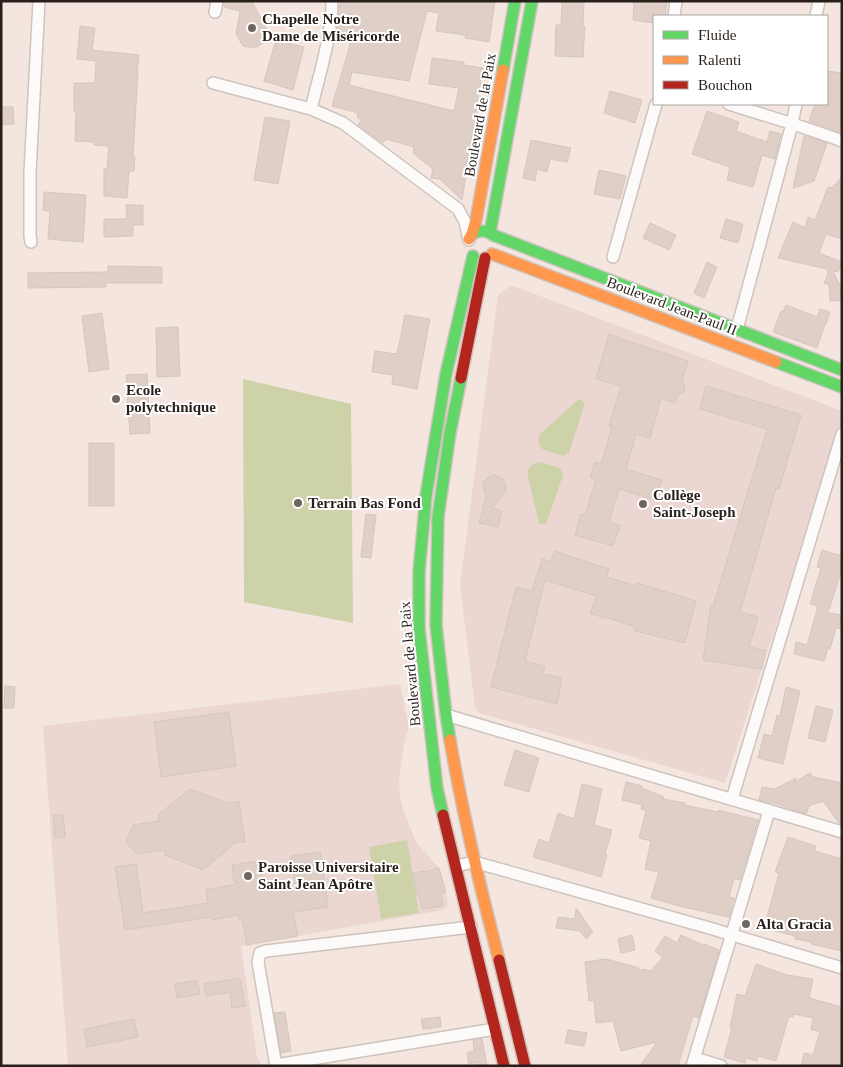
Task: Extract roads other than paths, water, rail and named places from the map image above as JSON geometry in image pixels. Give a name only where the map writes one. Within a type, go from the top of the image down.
[{"type":"main road","name":"Boulevard de la Paix","points":[[470,237],[477,210],[515,1]]},
{"type":"main road","name":"Boulevard de la Paix","points":[[492,234],[532,1]]},
{"type":"main road","points":[[480,230],[492,234],[495,243],[488,256],[478,258],[470,253],[468,248],[470,237],[480,230]]},
{"type":"main road","name":"Boulevard Jean-Paul II","points":[[492,234],[842,370]]},
{"type":"main road","name":"Boulevard de la Paix","points":[[473,256],[444,383],[426,496],[419,572],[419,628],[438,788],[504,1066]]},
{"type":"main road","name":"Boulevard de la Paix","points":[[488,256],[450,433],[438,517],[436,625],[446,715],[459,792],[474,862],[525,1066]]},
{"type":"main road","name":"Boulevard Jean-Paul II","points":[[488,256],[842,387]]},
{"type":"street","points":[[31,242],[30,172],[39,1]]},
{"type":"street","points":[[311,109],[328,37],[332,1]]},
{"type":"street","points":[[674,15],[676,1]]},
{"type":"street","points":[[816,15],[819,1]]},
{"type":"street","points":[[213,83],[311,109],[343,123],[458,209],[470,237]]},
{"type":"street","points":[[613,257],[656,105]]},
{"type":"street","points":[[733,105],[842,141]]},
{"type":"street","points":[[737,329],[796,105]]},
{"type":"street","points":[[732,800],[842,434]]},
{"type":"street","points":[[446,715],[842,832]]},
{"type":"street","points":[[721,1066],[694,1062],[769,810]]},
{"type":"street","points":[[456,866],[474,862],[842,968]]},
{"type":"street","points":[[471,927],[260,953],[258,962],[276,1065],[496,1029]]},
{"type":"place","name":"Chapelle Notre Dame de Miséricorde","points":[[252,28]]},
{"type":"place","name":"Ecole polytechnique","points":[[116,399]]},
{"type":"place","name":"Terrain Bas Fond","points":[[298,503]]},
{"type":"place","name":"Collège Saint-Joseph","points":[[643,504]]},
{"type":"place","name":"Paroisse Universitaire Saint Jean Apôtre","points":[[248,876]]},
{"type":"place","name":"Alta Gracia","points":[[746,924]]}]
